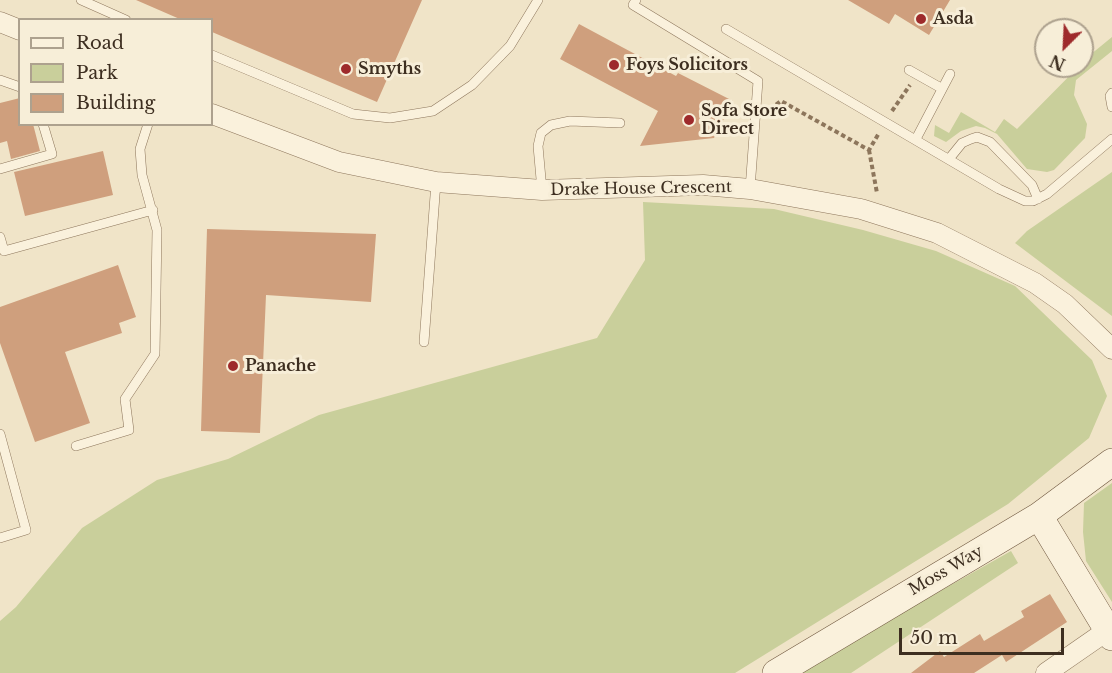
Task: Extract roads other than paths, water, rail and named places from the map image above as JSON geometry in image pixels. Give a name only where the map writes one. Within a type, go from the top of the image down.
[{"type":"street","points":[[0,22],[18,29]]},
{"type":"street","name":"Drake House Crescent","points":[[213,114],[339,162],[436,182],[542,190],[703,185],[750,189],[881,214],[944,236],[1035,283],[1065,304],[1112,350]]},
{"type":"street","name":"Moss Way","points":[[776,673],[1039,516],[1112,462]]},
{"type":"street","points":[[1039,516],[1110,634],[1046,673]]},
{"type":"lane","points":[[81,0],[122,18]]},
{"type":"lane","points":[[213,55],[353,114],[390,118],[433,111],[472,85],[510,46],[538,0]]},
{"type":"lane","points":[[636,0],[633,5],[758,81],[750,189]]},
{"type":"lane","points":[[726,29],[1025,201],[1038,199],[1047,194],[1112,139]]},
{"type":"lane","points":[[909,70],[941,88]]},
{"type":"lane","points":[[916,139],[950,74]]},
{"type":"lane","points":[[0,81],[18,86]]},
{"type":"lane","points":[[1112,93],[1110,96],[1112,107]]},
{"type":"lane","points":[[542,190],[538,147],[541,133],[551,125],[570,121],[620,123]]},
{"type":"lane","points":[[0,168],[52,154],[45,126]]},
{"type":"lane","points":[[76,446],[129,430],[125,399],[155,354],[157,230],[142,175],[140,149],[147,126]]},
{"type":"lane","points":[[949,159],[962,143],[971,139],[977,138],[990,142],[1032,185],[1038,199]]},
{"type":"lane","points":[[424,342],[436,182]]},
{"type":"lane","points":[[0,237],[4,251],[153,210]]},
{"type":"lane","points":[[0,434],[26,530],[0,538]]},
{"type":"place","name":"Asda","points":[[921,19]]},
{"type":"place","name":"Foys Solicitors","points":[[614,65]]},
{"type":"place","name":"Smyths","points":[[346,69]]},
{"type":"place","name":"Sofa Store Direct","points":[[689,120]]},
{"type":"place","name":"Panache","points":[[233,366]]}]
